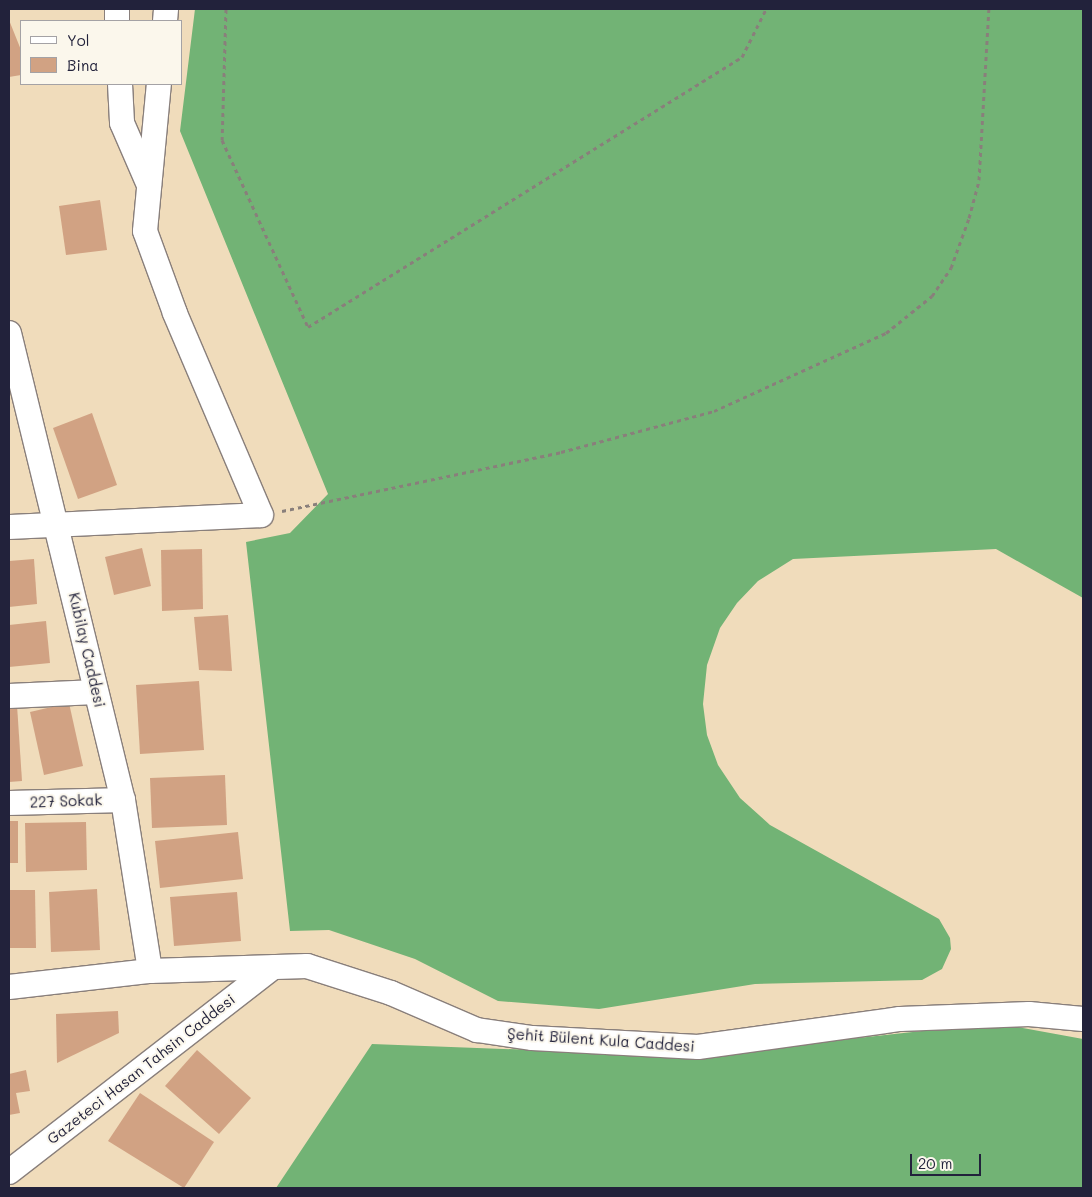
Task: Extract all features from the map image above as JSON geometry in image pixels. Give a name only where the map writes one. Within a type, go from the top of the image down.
[{"type":"street","points":[[120,85],[122,123],[150,187]]},
{"type":"street","points":[[9,527],[261,515],[175,313],[145,231],[160,85]]},
{"type":"street","name":"Kubilay Caddesi","points":[[9,333],[58,525],[123,800],[150,971]]},
{"type":"street","points":[[9,696],[96,692]]},
{"type":"street","name":"227 Sokak","points":[[9,803],[123,800]]},
{"type":"street","name":"Şehit Bülent Kula Caddesi","points":[[9,987],[150,971],[307,966],[391,992],[477,1030],[532,1038],[698,1047],[900,1019],[1029,1014],[1083,1019]]},
{"type":"street","name":"Gazeteci Hasan Tahsin Caddesi","points":[[9,1172],[273,967]]},
{"type":"path","points":[[226,9],[222,140],[308,327],[742,57],[766,9]]},
{"type":"path","points":[[261,515],[561,452],[714,411],[886,333],[932,296],[951,268],[969,218],[979,180],[989,9]]},
{"type":"green space","points":[[195,9],[1083,9],[1083,598],[996,549],[793,559],[758,581],[737,603],[720,628],[707,665],[703,704],[707,735],[718,765],[740,798],[770,825],[939,919],[950,938],[951,949],[942,969],[922,980],[755,984],[599,1009],[498,1001],[415,959],[329,930],[290,931],[246,542],[290,533],[328,494],[180,131]]},
{"type":"green space","points":[[995,1023],[1083,1039],[1083,1188],[276,1188],[372,1044],[693,1056]]},
{"type":"building","points":[[9,20],[20,48],[20,75],[9,77]]},
{"type":"building","points":[[100,200],[107,250],[66,255],[59,206]]},
{"type":"building","points":[[92,413],[117,485],[78,499],[53,428]]},
{"type":"building","points":[[142,548],[151,586],[114,595],[105,557]]},
{"type":"building","points":[[202,549],[203,609],[162,611],[161,550]]},
{"type":"building","points":[[34,559],[37,604],[9,607],[9,561]]},
{"type":"building","points":[[228,615],[232,671],[199,670],[194,617]]},
{"type":"building","points":[[46,621],[50,663],[9,667],[9,625]]},
{"type":"building","points":[[199,681],[204,750],[140,754],[136,685]]},
{"type":"building","points":[[69,703],[83,766],[44,775],[30,712]]},
{"type":"building","points":[[9,705],[17,705],[22,781],[9,782]]},
{"type":"building","points":[[225,775],[227,825],[152,828],[150,778]]},
{"type":"building","points":[[9,821],[18,821],[18,863],[9,863]]},
{"type":"building","points":[[86,822],[87,870],[26,872],[25,823]]},
{"type":"building","points":[[238,832],[243,879],[160,888],[155,841]]},
{"type":"building","points":[[97,889],[100,950],[51,952],[49,892]]},
{"type":"building","points":[[9,890],[35,890],[36,948],[9,948]]},
{"type":"building","points":[[237,892],[241,941],[174,946],[170,897]]},
{"type":"building","points":[[118,1011],[119,1033],[57,1063],[56,1014]]},
{"type":"building","points":[[197,1050],[251,1098],[219,1134],[165,1086]]},
{"type":"building","points":[[26,1070],[30,1091],[16,1093],[20,1113],[9,1115],[9,1074]]},
{"type":"building","points":[[140,1093],[214,1142],[184,1188],[108,1141]]}]
